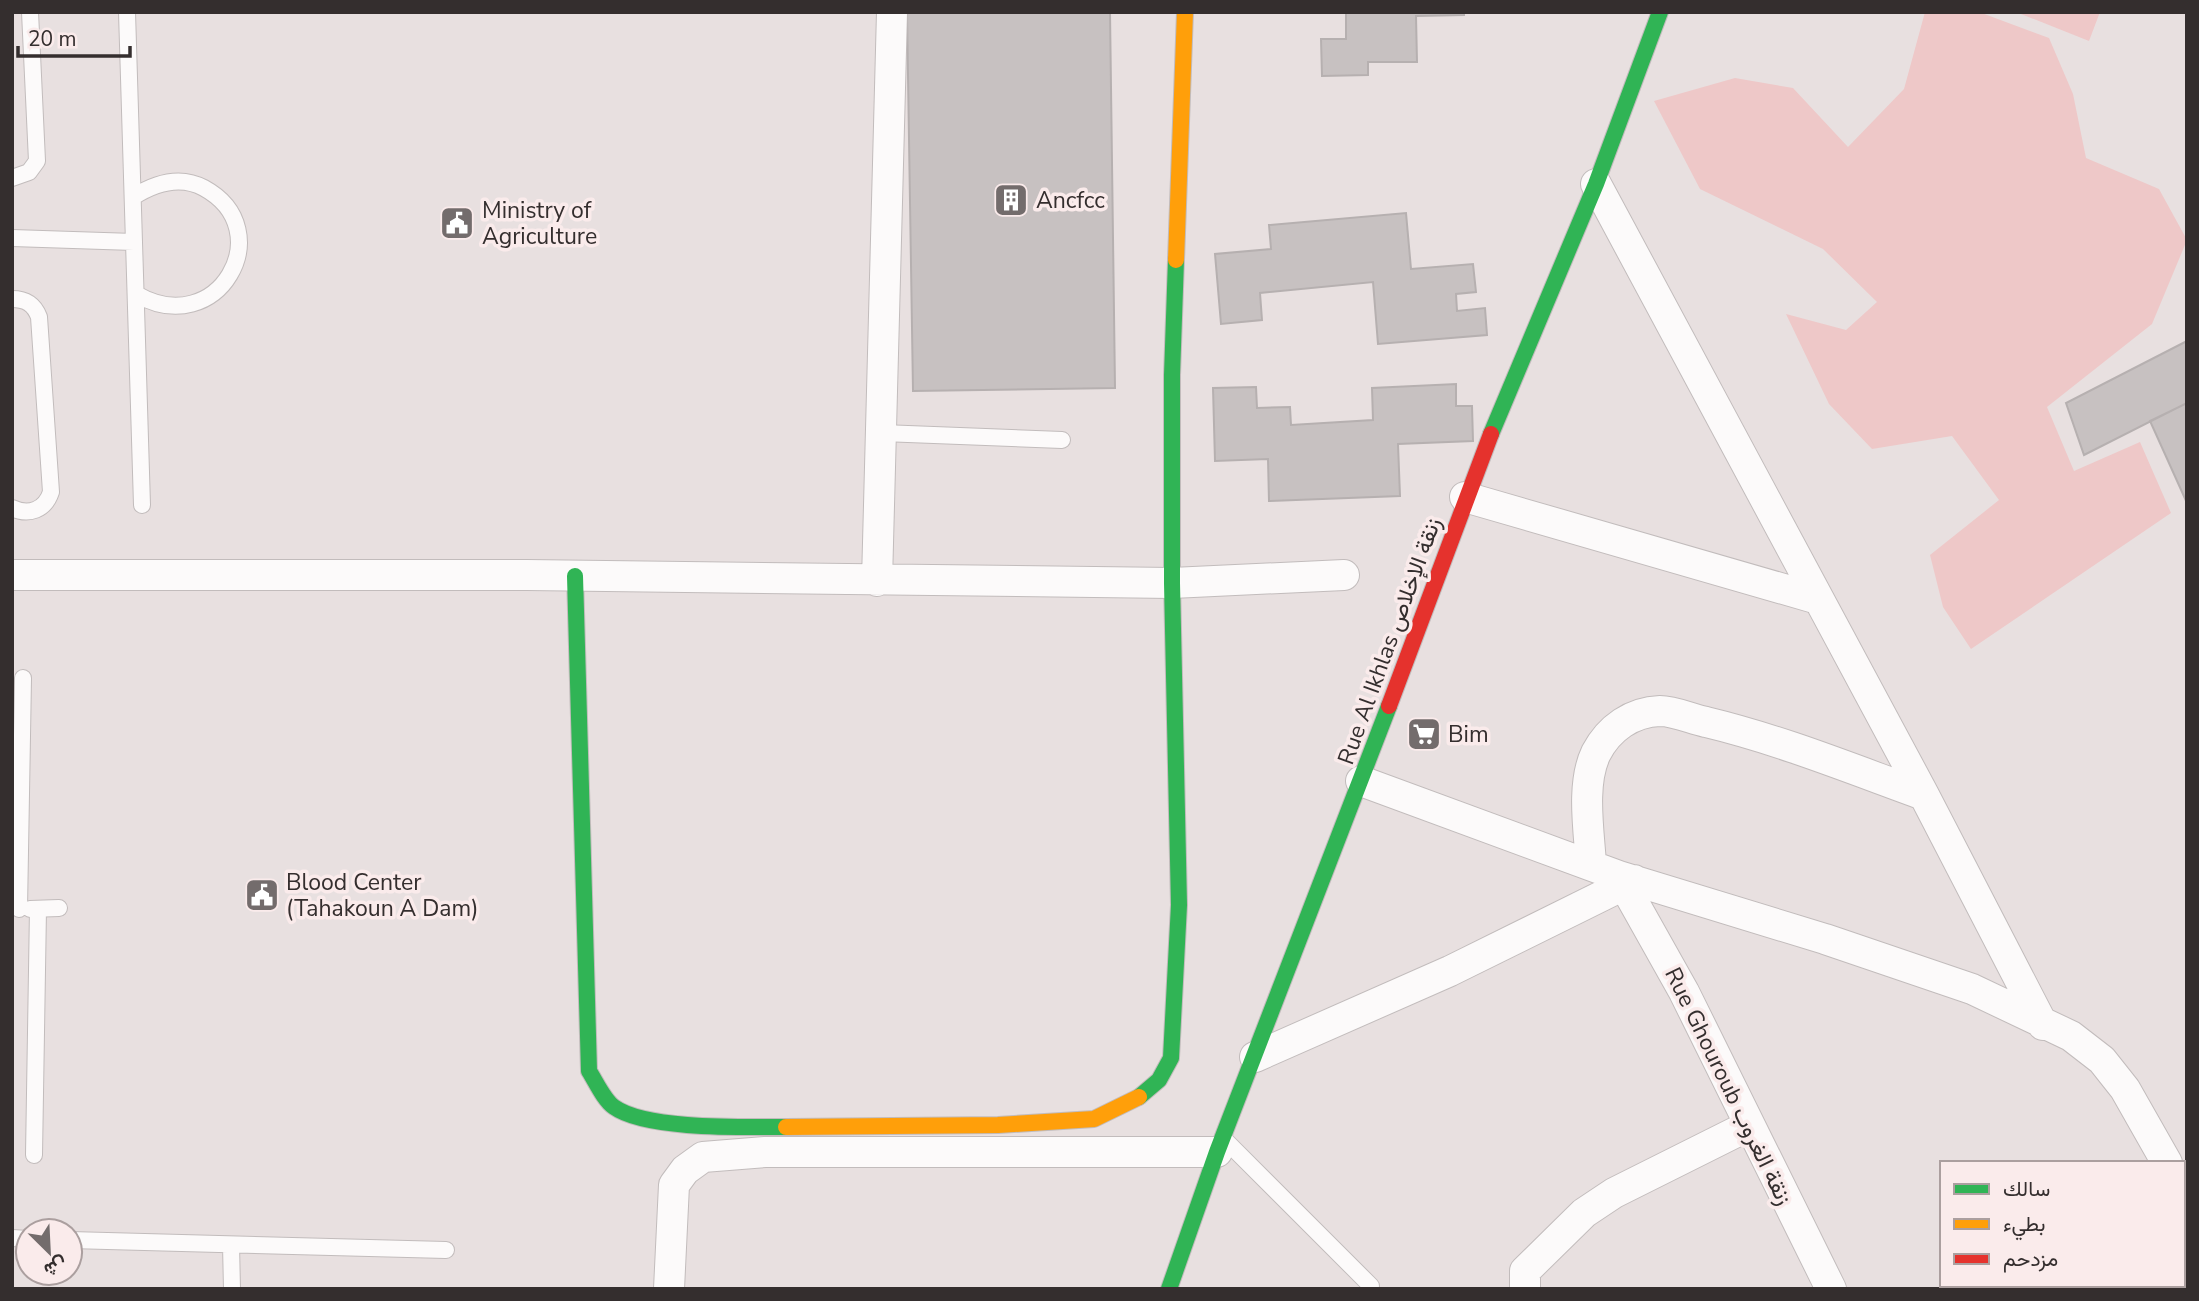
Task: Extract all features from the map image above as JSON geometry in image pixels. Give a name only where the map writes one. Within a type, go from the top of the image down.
[{"type":"street","points":[[877,581],[892,12]]},
{"type":"street","points":[[575,576],[589,1071],[612,1105],[633,1116],[670,1123],[781,1127],[998,1125],[1094,1119],[1132,1102],[1159,1080],[1171,1058],[1179,905],[1172,583],[1172,375],[1185,12]]},
{"type":"street","name":"Rue Al Ikhlas زنقة الإخلاص","points":[[1168,1289],[1220,1145],[1362,781],[1465,497],[1596,184],[1660,12]]},
{"type":"street","points":[[1596,184],[1924,795],[2043,1025]]},
{"type":"street","points":[[1465,497],[1818,598]]},
{"type":"street","points":[[12,575],[575,576],[1172,583],[1344,575]]},
{"type":"street","points":[[1591,864],[1589,797],[1591,768],[1596,753],[1622,721],[1662,711],[1737,730],[1924,795]]},
{"type":"street","points":[[1362,781],[1591,864],[1629,882],[1825,939],[1972,989],[2071,1036],[2102,1060],[2125,1089],[2165,1161]]},
{"type":"street","points":[[1255,1057],[1450,971],[1629,882]]},
{"type":"street","name":"Rue Ghouroub زنقة الغروب","points":[[1629,882],[1831,1289]]},
{"type":"street","points":[[1525,1289],[1525,1271],[1584,1213],[1669,1163],[1748,1126]]},
{"type":"street","points":[[668,1289],[674,1185],[685,1170],[703,1157],[765,1152],[1220,1145]]},
{"type":"lane","points":[[12,178],[29,172],[37,161],[30,12]]},
{"type":"lane","points":[[127,12],[142,505]]},
{"type":"lane","points":[[133,197],[163,182],[197,184],[224,203],[238,233],[234,267],[215,294],[184,307],[159,305],[136,294]]},
{"type":"lane","points":[[12,238],[134,242]]},
{"type":"lane","points":[[12,299],[31,304],[39,317],[51,492],[48,500],[36,510],[20,512],[12,508]]},
{"type":"lane","points":[[882,433],[1062,440]]},
{"type":"lane","points":[[23,678],[15,909],[60,908]]},
{"type":"lane","points":[[34,1155],[38,909]]},
{"type":"lane","points":[[1220,1145],[1371,1286]]},
{"type":"lane","points":[[84,1240],[446,1250]]},
{"type":"lane","points":[[231,1245],[232,1289]]},
{"type":"shaded area","points":[[1925,12],[1979,12],[2049,38],[2073,94],[2086,158],[2159,189],[2187,240],[2152,324],[2047,407],[2074,471],[2140,442],[2171,513],[1971,649],[1943,607],[1930,555],[1999,500],[1952,436],[1872,449],[1829,404],[1786,314],[1846,330],[1877,302],[1823,249],[1700,189],[1654,101],[1735,78],[1793,88],[1848,147],[1904,89]]},
{"type":"shaded area","points":[[2016,12],[2100,12],[2089,41]]},
{"type":"building","name":"Ancfcc","points":[[907,12],[1110,12],[1115,388],[913,391]]},
{"type":"building","points":[[1346,12],[1464,12],[1464,15],[1416,16],[1417,62],[1368,62],[1368,75],[1322,76],[1321,39],[1346,39]]},
{"type":"building","points":[[1406,213],[1411,269],[1473,264],[1476,292],[1456,294],[1457,311],[1485,308],[1487,335],[1378,344],[1373,282],[1260,293],[1262,320],[1221,324],[1215,254],[1271,249],[1269,225]]},
{"type":"building","points":[[2187,341],[2187,403],[2084,455],[2066,403]]},
{"type":"building","points":[[1456,384],[1456,406],[1472,406],[1473,441],[1398,444],[1400,496],[1269,501],[1268,459],[1215,461],[1213,388],[1256,387],[1257,408],[1290,407],[1291,425],[1373,420],[1372,388]]},
{"type":"building","points":[[2187,403],[2187,503],[2150,421]]},
{"type":"traffic: fast","points":[[1491,434],[1596,184],[1660,12]]},
{"type":"traffic: fast","points":[[1139,1097],[1159,1080],[1171,1058],[1179,905],[1172,583],[1172,375],[1176,260]]},
{"type":"traffic: fast","points":[[575,576],[589,1071],[610,1104],[649,1120],[697,1126],[786,1127]]},
{"type":"traffic: fast","points":[[1169,1289],[1217,1152],[1389,706]]},
{"type":"traffic: slow","points":[[1176,260],[1185,12]]},
{"type":"traffic: slow","points":[[786,1127],[998,1125],[1094,1119],[1139,1097]]},
{"type":"traffic: jam","points":[[1389,706],[1491,434]]},
{"type":"place","name":"Ancfcc","points":[[1011,200]]},
{"type":"place","name":"Ministry of Agriculture","points":[[457,223]]},
{"type":"place","name":"Bim","points":[[1424,734]]},
{"type":"place","name":"Blood Center (Tahakoun A Dam)","points":[[262,895]]}]
